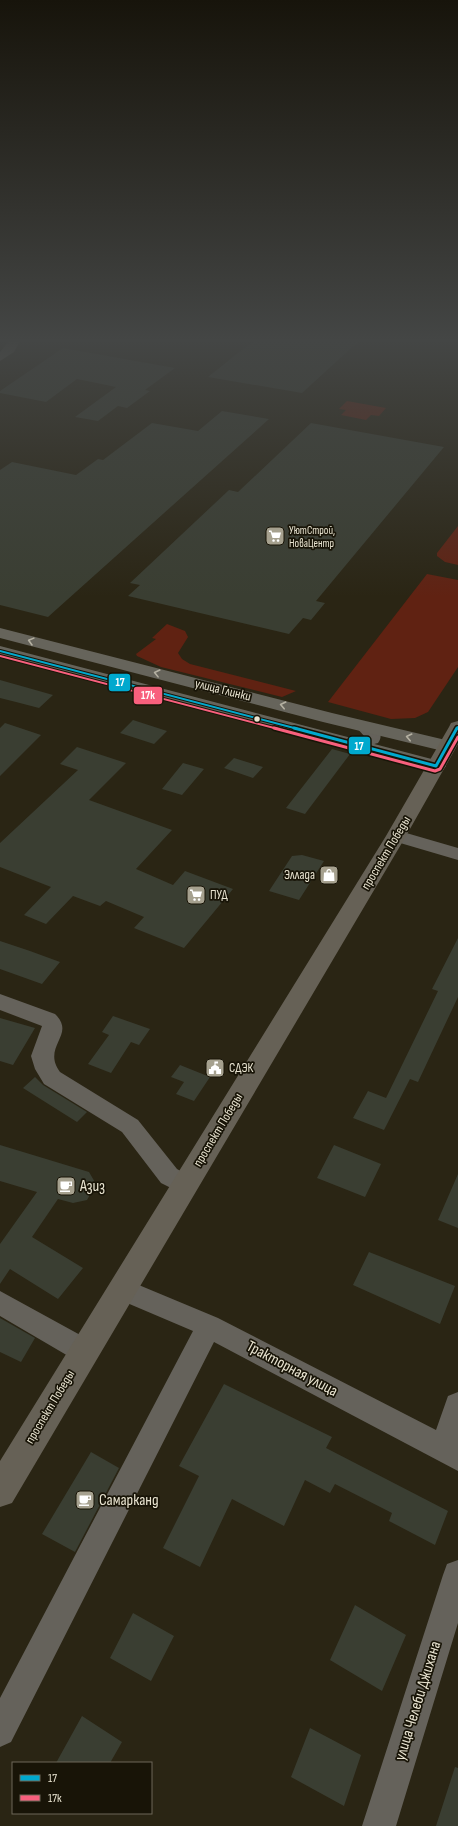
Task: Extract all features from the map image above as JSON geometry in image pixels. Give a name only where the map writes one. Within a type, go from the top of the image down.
[{"type":"main road","name":"улица Глинки","points":[[0,633],[447,746]]},
{"type":"main road","name":"улица Глинки","points":[[0,651],[436,766]]},
{"type":"main road","name":"проспект Победы","points":[[0,1491],[396,836],[458,727]]},
{"type":"street","points":[[352,744],[372,740],[372,732],[364,726]]},
{"type":"street","points":[[396,836],[458,854]]},
{"type":"street","points":[[0,1002],[48,1019],[53,1024],[52,1032],[42,1054],[43,1066],[52,1078],[130,1126],[169,1176],[185,1185]]},
{"type":"street","name":"Тракторная улица","points":[[122,1289],[209,1326],[450,1453]]},
{"type":"street","points":[[0,1302],[84,1351]]},
{"type":"street","points":[[0,1731],[209,1326]]},
{"type":"street","points":[[450,1453],[458,1405]]},
{"type":"street","name":"улица Челеби Джихана","points":[[379,1826],[458,1575]]},
{"type":"shaded area","points":[[458,526],[458,565],[445,562],[437,556],[437,553]]},
{"type":"shaded area","points":[[427,574],[458,580],[458,667],[428,712],[415,718],[391,719],[328,702]]},
{"type":"shaded area","points":[[167,624],[185,631],[188,637],[178,653],[182,659],[190,664],[296,691],[282,697],[161,667],[137,656],[136,654],[156,639],[152,638]]},
{"type":"building","points":[[148,426],[170,426],[198,431],[204,426],[261,426],[48,617],[0,605],[0,470],[12,462],[76,475],[98,459],[103,460]]},
{"type":"building","name":"УютСтрой, НоваЦентр","points":[[308,426],[329,426],[444,447],[316,601],[325,603],[311,620],[303,618],[289,634],[128,596],[140,585],[130,583],[229,490],[238,492]]},
{"type":"building","points":[[0,680],[53,695],[39,708],[0,698]]},
{"type":"building","points":[[133,720],[167,731],[154,744],[120,733]]},
{"type":"building","points":[[5,723],[41,735],[0,776],[0,728]]},
{"type":"building","points":[[77,747],[126,763],[89,800],[172,830],[136,869],[173,885],[185,871],[233,889],[184,948],[134,928],[144,917],[106,901],[100,906],[73,896],[46,924],[24,915],[51,887],[0,867],[0,843],[78,770],[60,764]]},
{"type":"building","points":[[332,749],[350,754],[305,814],[286,808]]},
{"type":"building","points":[[234,758],[263,767],[253,778],[224,768]]},
{"type":"building","points":[[183,763],[204,769],[182,795],[162,789]]},
{"type":"building","points":[[302,855],[324,861],[299,900],[269,891],[292,856]]},
{"type":"building","points":[[458,938],[458,997],[418,1082],[410,1079],[384,1130],[353,1118],[368,1091],[386,1098],[438,991],[432,989]]},
{"type":"building","points":[[0,941],[60,962],[42,984],[0,969]]},
{"type":"building","points":[[113,1016],[150,1029],[139,1045],[131,1042],[111,1073],[88,1064],[109,1035],[102,1032]]},
{"type":"building","points":[[0,1018],[35,1028],[13,1065],[0,1061]]},
{"type":"building","points":[[180,1065],[210,1077],[194,1101],[176,1094],[184,1082],[171,1077]]},
{"type":"building","points":[[35,1077],[43,1085],[87,1112],[77,1122],[23,1088]]},
{"type":"building","points":[[0,1145],[89,1172],[96,1184],[87,1200],[73,1203],[58,1199],[32,1237],[83,1268],[58,1299],[10,1269],[0,1284],[0,1244],[37,1192],[0,1181]]},
{"type":"building","points":[[334,1145],[381,1164],[365,1197],[317,1178]]},
{"type":"building","points":[[458,1174],[458,1228],[438,1220]]},
{"type":"building","points":[[369,1252],[455,1286],[440,1324],[353,1285]]},
{"type":"building","points":[[0,1318],[35,1338],[21,1362],[0,1352]]},
{"type":"building","points":[[224,1384],[332,1437],[326,1448],[448,1511],[435,1545],[389,1521],[392,1513],[335,1484],[330,1493],[305,1480],[284,1526],[232,1499],[200,1567],[163,1548],[199,1476],[179,1466]]},
{"type":"building","points":[[91,1452],[119,1468],[75,1552],[42,1534]]},
{"type":"building","points":[[355,1605],[406,1635],[382,1691],[330,1660]]},
{"type":"building","points":[[133,1613],[174,1636],[151,1681],[110,1658]]},
{"type":"building","points":[[82,1716],[122,1742],[111,1762],[57,1762]]},
{"type":"building","points":[[310,1728],[361,1755],[344,1806],[291,1777]]},
{"type":"building","points":[[455,1767],[458,1768],[458,1826],[436,1826]]},
{"type":"transit line","name":"17","points":[[0,651],[436,766],[458,727]]},
{"type":"transit line","name":"17к","points":[[0,656],[435,771],[440,769],[458,737]]},
{"type":"place","name":"УютСтрой, НоваЦентр","points":[[275,536]]},
{"type":"place","name":"Эллада","points":[[329,875]]},
{"type":"place","name":"ПУД","points":[[196,895]]},
{"type":"place","name":"СДЭК","points":[[215,1068]]},
{"type":"place","name":"Азиз","points":[[66,1186]]},
{"type":"place","name":"Самарканд","points":[[85,1500]]}]
